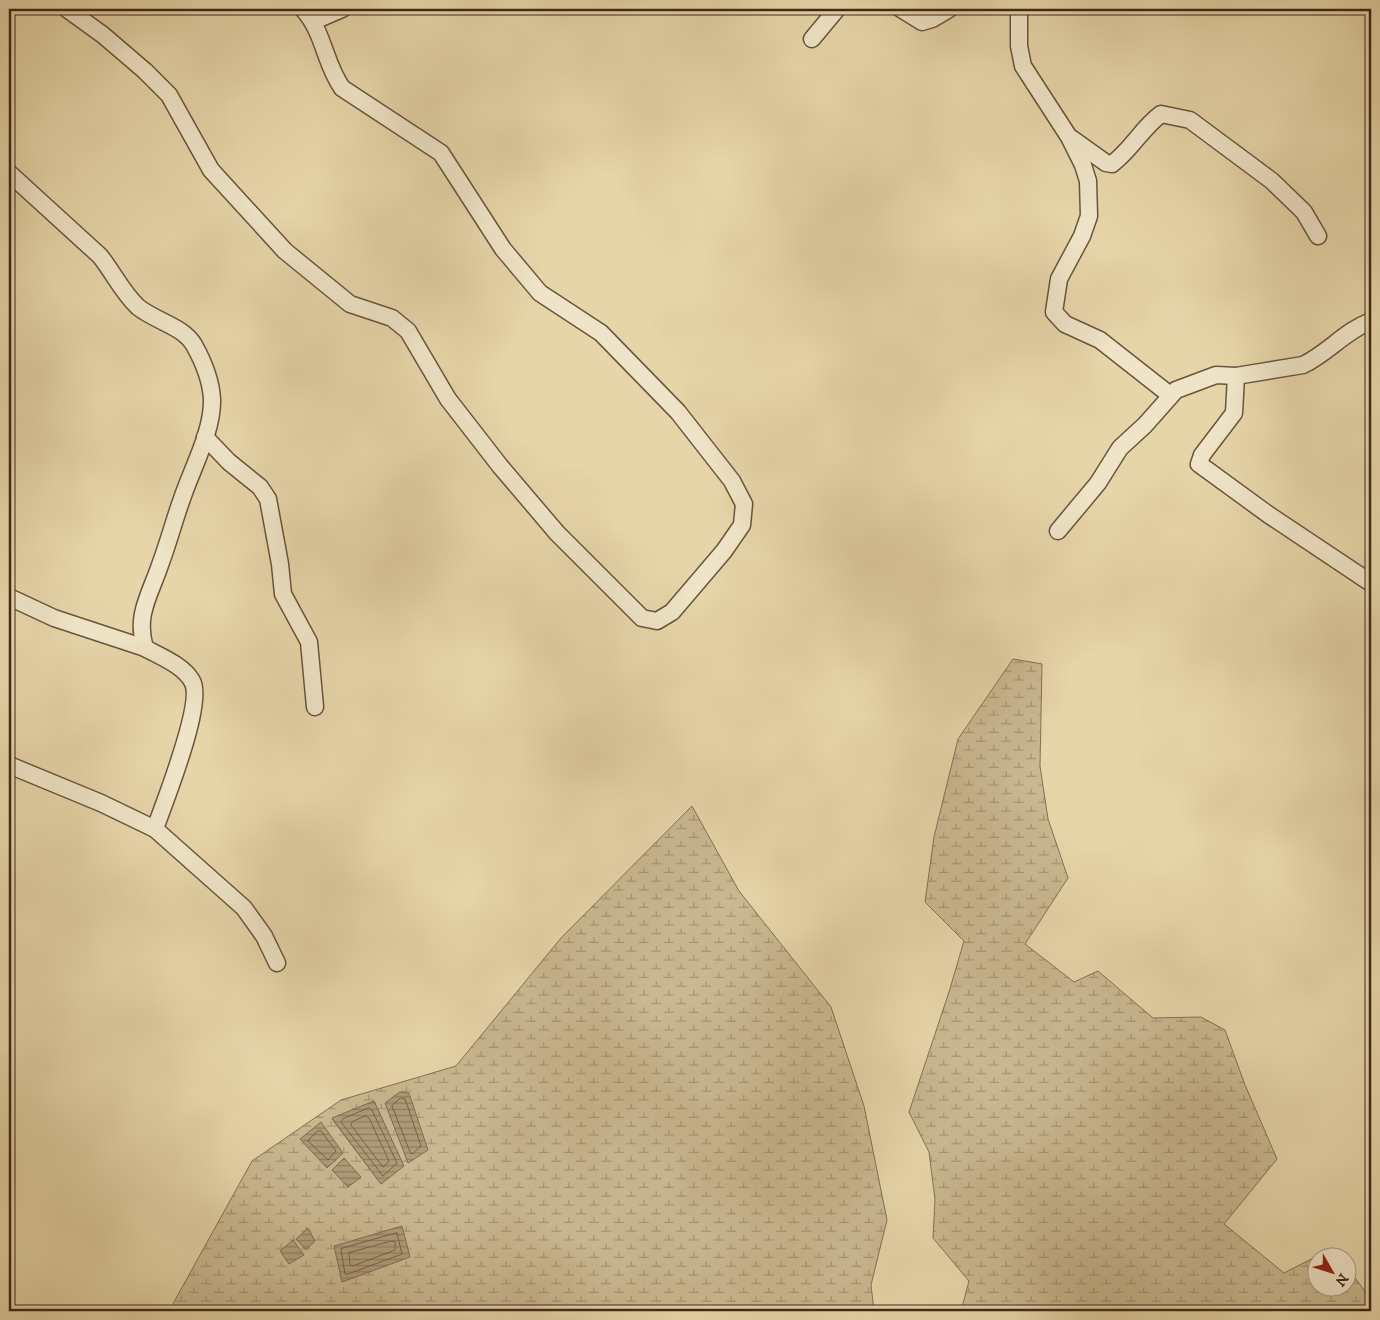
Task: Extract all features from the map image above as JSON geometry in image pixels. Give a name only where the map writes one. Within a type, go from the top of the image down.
[{"type":"street","points":[[67,9],[103,35],[168,95],[211,170],[285,252],[336,295],[350,304],[392,318],[408,331],[448,400],[506,474],[582,558],[642,618],[657,621],[672,612],[724,551],[742,525],[744,504],[732,481],[678,412],[607,339],[540,293],[504,249],[441,153],[342,88],[335,77],[314,21],[303,9]]},
{"type":"street","points":[[314,21],[342,9]]},
{"type":"street","points":[[812,38],[837,9]]},
{"type":"street","points":[[901,9],[922,22],[932,19],[949,9]]},
{"type":"street","points":[[1019,9],[1019,46],[1023,66],[1069,137],[1088,181],[1089,216],[1082,236],[1059,279],[1054,312],[1065,324],[1100,340],[1170,395]]},
{"type":"street","points":[[1069,137],[1106,163],[1112,164],[1120,158],[1150,122],[1161,114],[1190,120],[1272,181],[1304,212],[1318,236]]},
{"type":"street","points":[[9,173],[100,256],[125,292],[140,308],[179,331],[193,343],[205,367],[212,399],[205,437],[160,567],[144,603],[142,637],[145,648]]},
{"type":"street","points":[[1058,531],[1098,483],[1120,448],[1176,390],[1216,376],[1236,376],[1302,365],[1312,360],[1354,328],[1371,321]]},
{"type":"street","points":[[1236,376],[1234,413],[1202,455],[1199,464],[1268,515],[1371,583]]},
{"type":"street","points":[[205,437],[229,462],[260,488],[268,499],[283,594],[309,642],[315,707]]},
{"type":"street","points":[[9,597],[54,618],[145,648],[182,669],[193,682],[196,693],[193,715],[155,829]]},
{"type":"street","points":[[9,765],[101,803],[155,829],[244,908],[264,936],[277,963]]},
{"type":"green space","points":[[1013,659],[1042,664],[1040,766],[1048,819],[1068,878],[1025,944],[1074,982],[1098,971],[1153,1018],[1201,1017],[1225,1030],[1245,1085],[1277,1159],[1224,1224],[1284,1273],[1308,1261],[1308,1298],[1358,1298],[1358,1282],[1371,1300],[1371,1311],[961,1311],[969,1281],[933,1238],[935,1199],[929,1152],[909,1112],[964,941],[925,902],[934,837],[958,739]]},
{"type":"green space","points":[[692,806],[739,891],[831,1007],[864,1106],[887,1220],[871,1285],[874,1311],[169,1311],[252,1161],[341,1100],[456,1066],[561,938]],"holes":[[[374,1101],[403,1166],[381,1184],[332,1119]]]},
{"type":"water","points":[[400,1092],[409,1093],[428,1150],[408,1163],[385,1103]]},
{"type":"water","points":[[374,1101],[404,1166],[381,1184],[332,1118]]},
{"type":"water","points":[[321,1122],[343,1153],[327,1168],[300,1139]]},
{"type":"water","points":[[344,1158],[361,1177],[348,1187],[332,1170]]},
{"type":"water","points":[[402,1226],[410,1257],[342,1282],[334,1246]]},
{"type":"water","points":[[308,1228],[315,1241],[306,1250],[296,1239]]},
{"type":"water","points":[[293,1240],[304,1255],[289,1264],[280,1251]]}]
